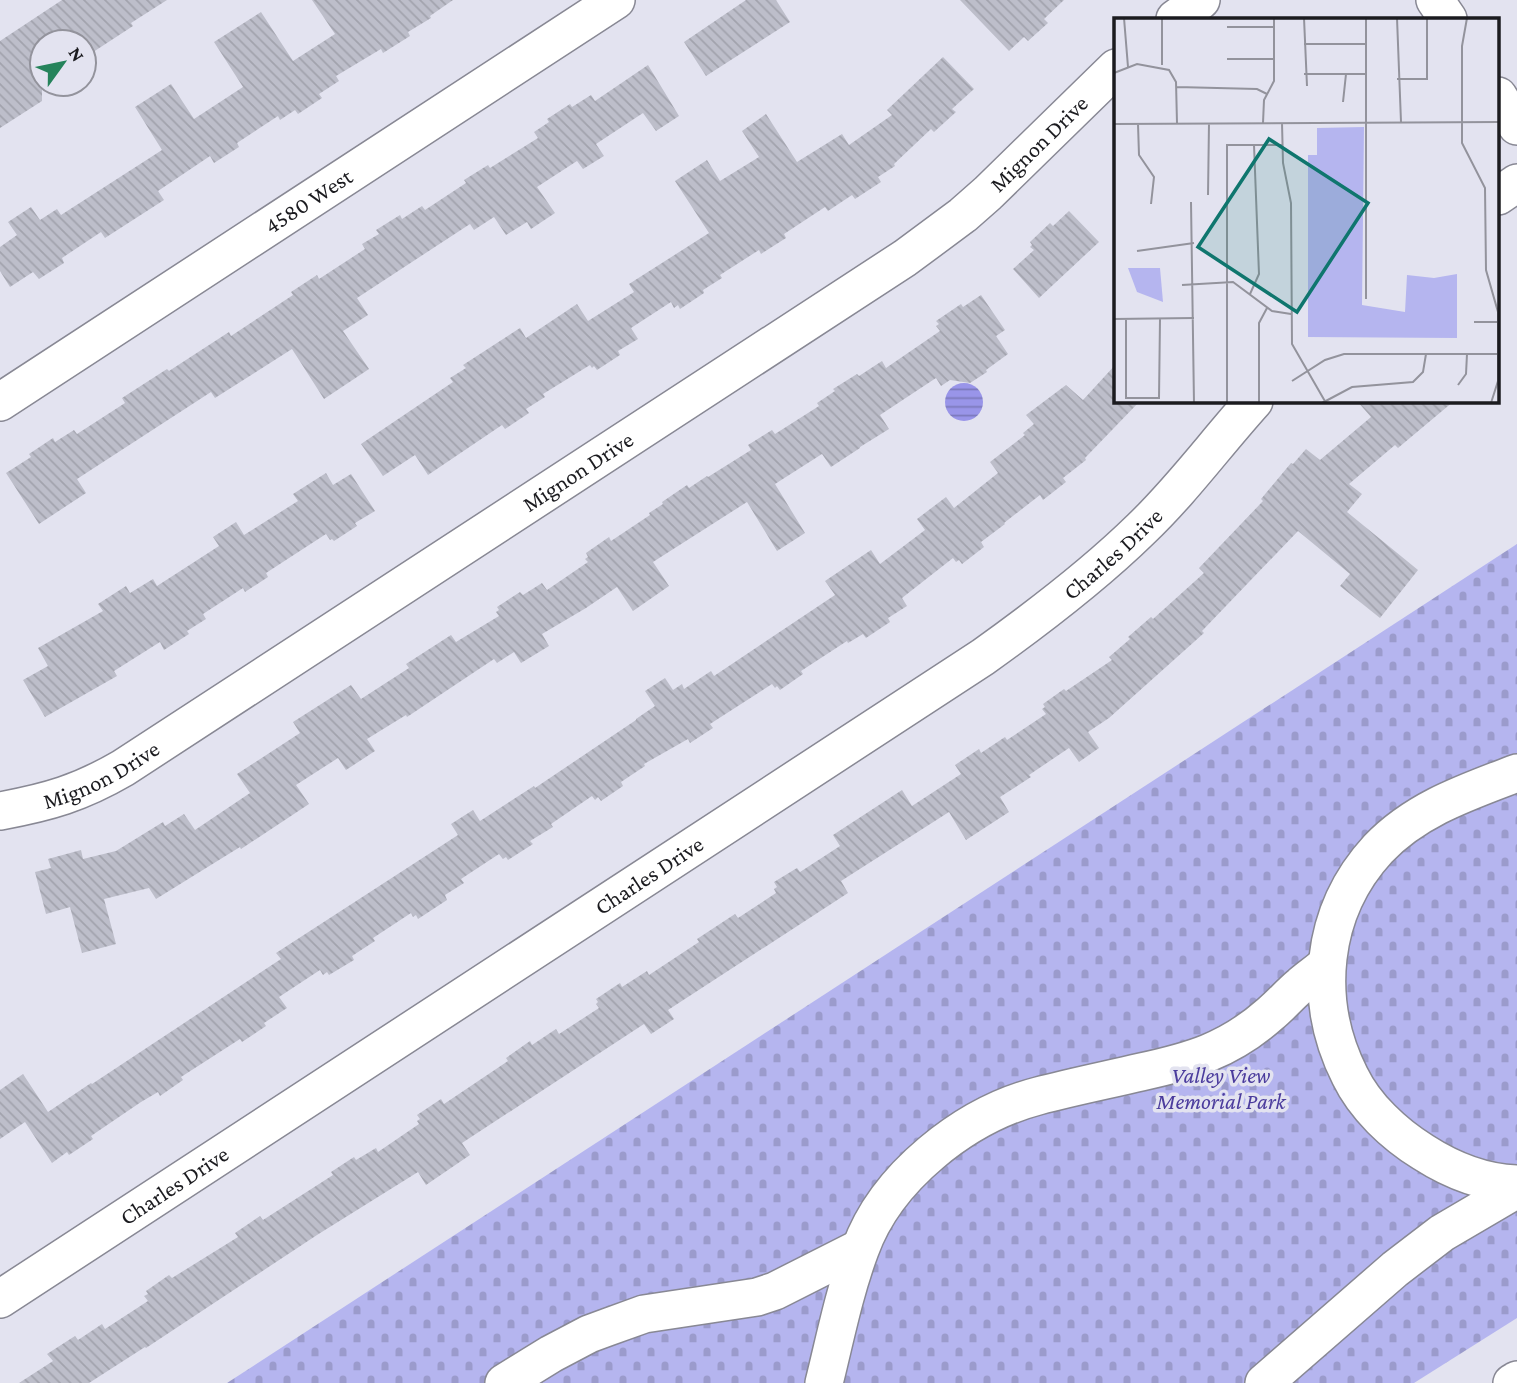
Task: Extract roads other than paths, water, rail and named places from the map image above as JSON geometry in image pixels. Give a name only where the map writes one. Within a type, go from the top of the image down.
[{"type":"street","name":"4580 West","points":[[0,402],[616,0]]},
{"type":"street","points":[[1176,18],[1201,0]]},
{"type":"street","points":[[1435,0],[1447,18]]},
{"type":"street","name":"Mignon Drive","points":[[0,811],[57,799],[82,790],[123,768],[905,258],[988,193],[1114,70]]},
{"type":"street","points":[[1500,99],[1517,125]]},
{"type":"street","points":[[1500,195],[1517,183]]},
{"type":"street","name":"Charles Drive","points":[[0,1299],[972,664],[1029,624],[1072,591],[1142,529],[1253,402]]},
{"type":"street","points":[[1517,773],[1465,792],[1416,817],[1378,849],[1363,868],[1338,915],[1326,965],[1327,1000],[1341,1057],[1351,1079],[1385,1124],[1438,1162],[1483,1180],[1517,1184]]},
{"type":"street","points":[[824,1383],[860,1248],[875,1218],[901,1184],[932,1153],[965,1128],[989,1115],[1035,1097],[1175,1064],[1209,1053],[1239,1037],[1269,1015],[1300,985],[1326,965]]},
{"type":"street","points":[[1264,1383],[1395,1269],[1442,1233],[1517,1189]]},
{"type":"street","points":[[504,1383],[561,1349],[608,1326],[644,1314],[757,1297],[775,1291],[860,1248]]},
{"type":"street","points":[[1512,1383],[1517,1380]]},
{"type":"park label","name":"Valley View Memorial Park","points":[[1221,1088]]}]
